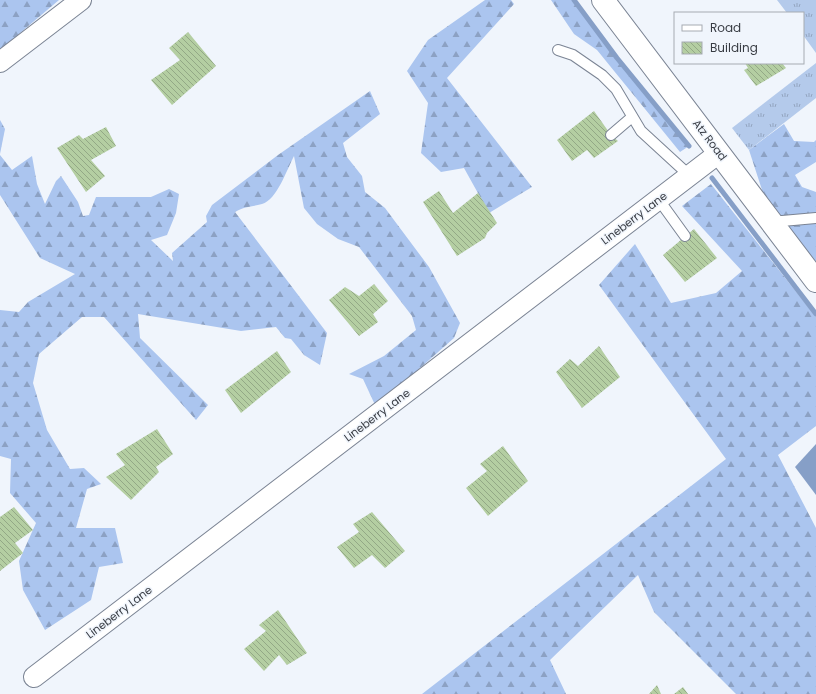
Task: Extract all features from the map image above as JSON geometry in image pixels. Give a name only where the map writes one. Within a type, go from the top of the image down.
[{"type":"street","points":[[0,62],[81,0]]},
{"type":"street","name":"Atz Road","points":[[603,0],[816,281]]},
{"type":"street","name":"Lineberry Lane","points":[[34,677],[719,153]]},
{"type":"lane","points":[[558,50],[573,55],[602,75],[616,88],[632,117],[642,131],[690,176]]},
{"type":"lane","points":[[611,135],[632,117]]},
{"type":"lane","points":[[659,200],[685,236]]},
{"type":"lane","points":[[771,222],[816,218]]},
{"type":"green space","points":[[0,0],[59,0],[0,50]]},
{"type":"green space","points":[[485,0],[511,0],[514,4],[447,78],[532,187],[489,213],[464,168],[441,172],[421,153],[428,103],[407,71],[428,40]]},
{"type":"green space","points":[[551,0],[574,0],[617,58],[689,146],[680,152],[597,50],[574,34]]},
{"type":"green space","points":[[777,0],[816,0],[816,53],[804,36],[804,12],[786,12]]},
{"type":"green space","points":[[816,63],[816,98],[749,150],[732,128]]},
{"type":"green space","points":[[370,91],[380,114],[343,143],[347,157],[362,176],[365,192],[385,208],[429,267],[460,323],[454,338],[376,407],[363,379],[349,374],[384,356],[416,330],[412,316],[359,247],[338,239],[317,224],[304,208],[294,156],[281,183],[272,197],[262,204],[235,212],[327,333],[320,365],[304,355],[291,339],[285,338],[276,327],[241,331],[138,314],[140,338],[208,405],[196,420],[104,317],[82,317],[39,354],[33,383],[47,430],[70,469],[84,468],[101,484],[87,489],[76,528],[115,528],[123,563],[99,567],[91,600],[45,630],[23,590],[19,561],[36,523],[10,493],[11,459],[0,456],[0,310],[19,312],[28,302],[75,274],[40,258],[0,195],[0,155],[12,170],[32,156],[37,184],[45,204],[56,181],[61,176],[78,202],[83,216],[89,215],[96,197],[151,197],[169,189],[179,194],[176,213],[167,235],[151,240],[173,261],[172,253],[207,222],[206,216],[212,205],[278,155]]},
{"type":"green space","points":[[0,120],[5,129],[0,154]]},
{"type":"green space","points":[[784,124],[794,141],[814,142],[816,140],[816,162],[795,175],[802,187],[816,192],[816,266],[763,193],[749,150]]},
{"type":"green space","points":[[711,184],[816,317],[816,426],[778,455],[816,528],[816,694],[736,694],[654,612],[638,575],[550,660],[566,694],[422,694],[726,459],[599,285],[635,244],[671,303],[716,293],[742,271],[682,206]]},
{"type":"shaded area","points":[[816,444],[816,495],[795,467]]},
{"type":"building","points":[[188,32],[216,66],[172,105],[151,80],[180,60],[169,48]]},
{"type":"building","points":[[746,64],[783,64],[786,68],[756,86],[744,70],[748,68]]},
{"type":"building","points":[[594,111],[611,135],[618,141],[594,158],[587,150],[572,161],[557,140]]},
{"type":"building","points":[[106,127],[116,146],[91,160],[105,176],[86,192],[57,148],[79,135],[83,139]]},
{"type":"building","points":[[439,191],[453,213],[478,193],[497,223],[487,233],[485,238],[457,256],[423,202]]},
{"type":"building","points":[[694,229],[717,258],[685,282],[663,255]]},
{"type":"building","points":[[374,284],[388,301],[373,314],[378,322],[359,336],[329,300],[345,287],[359,296]]},
{"type":"building","points":[[599,346],[620,377],[582,408],[556,372],[570,359],[578,366]]},
{"type":"building","points":[[277,351],[291,372],[241,413],[225,390]]},
{"type":"building","points":[[157,429],[173,454],[156,467],[159,472],[131,500],[106,477],[125,465],[116,454]]},
{"type":"building","points":[[503,446],[528,481],[488,516],[466,488],[487,471],[480,464]]},
{"type":"building","points":[[14,507],[33,530],[15,543],[23,553],[0,571],[0,517]]},
{"type":"building","points":[[372,512],[405,551],[385,568],[372,555],[354,568],[337,547],[359,532],[353,524]]},
{"type":"building","points":[[278,610],[307,653],[287,665],[279,655],[264,671],[244,649],[266,631],[259,625]]},
{"type":"building","points":[[657,685],[661,694],[649,694]]},
{"type":"building","points":[[683,687],[688,694],[674,694]]},
{"type":"waterway","points":[[574,0],[617,58],[689,146]]},
{"type":"waterway","points":[[712,178],[816,314]]}]
